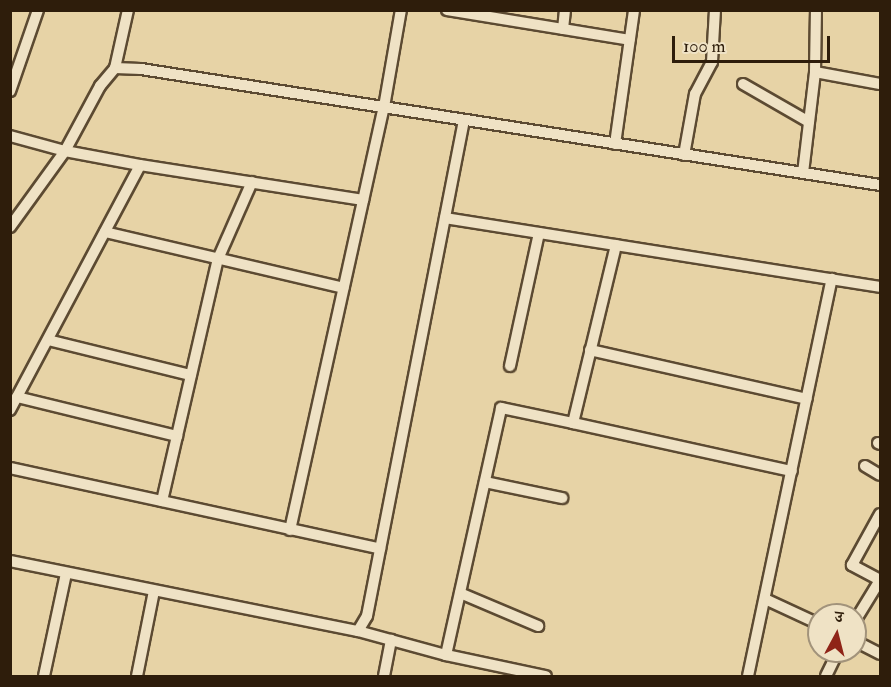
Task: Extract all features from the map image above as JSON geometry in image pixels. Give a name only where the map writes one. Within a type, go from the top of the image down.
[{"type":"street","points":[[10,91],[13,75],[38,10]]},
{"type":"street","points":[[10,227],[65,151],[100,86],[115,68],[128,10]]},
{"type":"street","points":[[291,530],[384,107],[401,10]]},
{"type":"street","points":[[447,10],[630,40]]},
{"type":"street","points":[[563,29],[565,10]]},
{"type":"street","points":[[615,144],[634,10]]},
{"type":"street","points":[[684,155],[695,94],[712,62],[715,10]]},
{"type":"street","points":[[803,173],[815,72],[816,10]]},
{"type":"street","points":[[115,68],[141,69],[880,185]]},
{"type":"street","points":[[815,72],[880,84]]},
{"type":"street","points":[[743,84],[809,122]]},
{"type":"street","points":[[358,631],[368,616],[464,120]]},
{"type":"street","points":[[10,136],[65,151],[140,165],[363,200]]},
{"type":"street","points":[[10,410],[140,165]]},
{"type":"street","points":[[162,501],[218,259],[252,182]]},
{"type":"street","points":[[445,218],[880,287]]},
{"type":"street","points":[[105,232],[344,288]]},
{"type":"street","points":[[510,366],[539,233]]},
{"type":"street","points":[[573,423],[616,245]]},
{"type":"street","points":[[748,676],[832,279]]},
{"type":"street","points":[[48,340],[191,375]]},
{"type":"street","points":[[590,350],[807,399]]},
{"type":"street","points":[[17,397],[177,436]]},
{"type":"street","points":[[446,656],[501,408],[792,471]]},
{"type":"street","points":[[865,466],[880,475]]},
{"type":"street","points":[[10,468],[381,549]]},
{"type":"street","points":[[484,482],[562,498]]},
{"type":"street","points":[[866,603],[880,580],[852,565],[880,514]]},
{"type":"street","points":[[11,564],[358,631],[446,656],[546,676]]},
{"type":"street","points":[[44,676],[66,573]]},
{"type":"street","points":[[137,676],[154,591]]},
{"type":"street","points":[[460,593],[537,626]]},
{"type":"street","points":[[765,599],[807,618]]},
{"type":"street","points":[[384,676],[391,640]]}]
